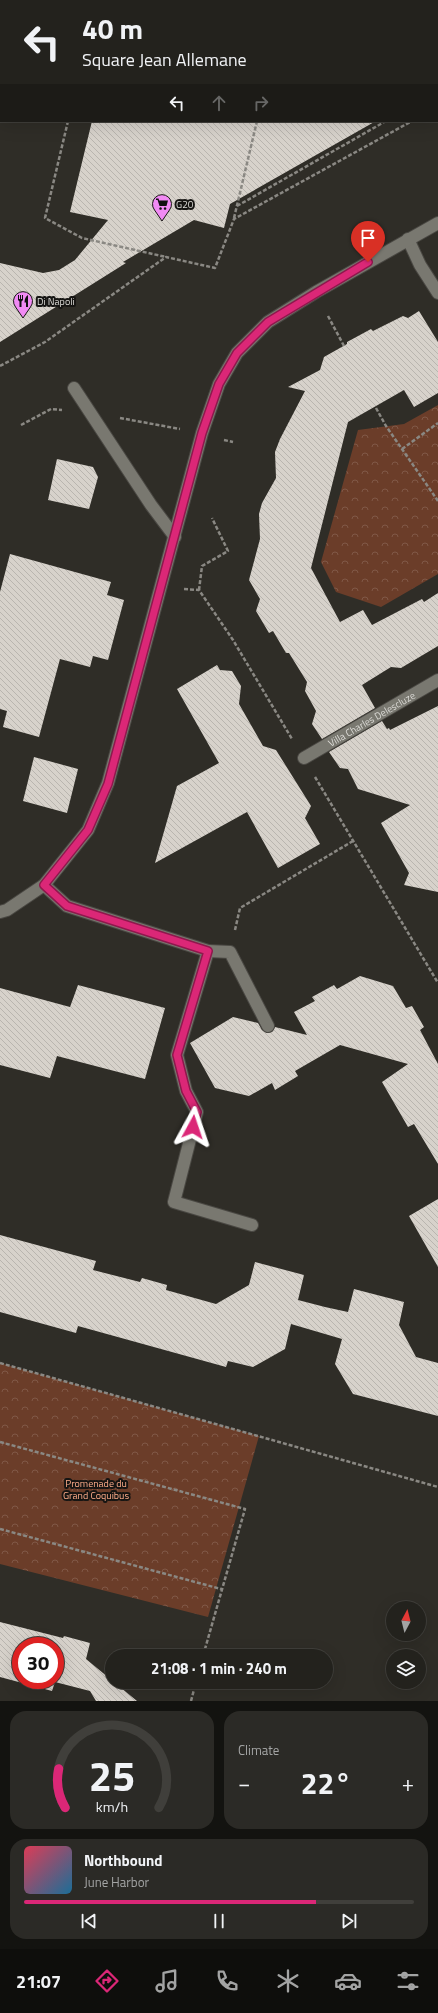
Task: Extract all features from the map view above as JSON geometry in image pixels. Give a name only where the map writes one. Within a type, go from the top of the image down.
[{"type":"street","points":[[0,912],[7,910],[44,885],[88,830],[108,784],[202,433],[219,384],[237,353],[268,322],[408,239],[438,223]]},
{"type":"street","points":[[408,239],[420,265],[438,293]]},
{"type":"street","points":[[74,388],[151,505],[175,538]]},
{"type":"street","name":"Villa Charles Delescluze","points":[[304,758],[438,680]]},
{"type":"street","points":[[44,885],[67,906],[208,951],[230,952],[268,1026]]},
{"type":"street","points":[[208,951],[177,1055],[186,1091],[197,1112],[174,1202],[252,1225]]},
{"type":"path","points":[[68,122],[45,218],[82,238],[215,268],[234,219],[257,122]]},
{"type":"path","points":[[237,206],[384,122]]},
{"type":"path","points":[[234,219],[410,122]]},
{"type":"path","points":[[0,366],[45,342],[166,257]]},
{"type":"path","points":[[328,316],[344,346]]},
{"type":"path","points":[[376,408],[438,501]]},
{"type":"path","points":[[21,425],[51,409],[90,412],[202,433],[233,442]]},
{"type":"path","points":[[402,449],[438,423]]},
{"type":"path","points":[[199,590],[202,566],[228,551],[212,518]]},
{"type":"path","points":[[230,952],[240,908],[353,841]]},
{"type":"path","points":[[0,1363],[438,1487]]},
{"type":"path","points":[[0,1442],[245,1509],[205,1649]]},
{"type":"path","points":[[0,1529],[221,1589]]},
{"type":"path","points":[[191,1701],[194,1689]]},
{"type":"green space","points":[[438,405],[438,574],[381,607],[336,592],[321,562],[358,430],[404,424]]},
{"type":"green space","name":"Promenade du Grand Coquibus","points":[[0,1363],[259,1436],[208,1617],[0,1564]]},
{"type":"building","points":[[92,122],[374,122],[230,204],[224,228],[194,220],[123,262],[126,263],[0,342],[0,263],[43,273],[59,270],[75,260],[108,220],[70,212]]},
{"type":"building","points":[[419,311],[438,342],[438,393],[414,407],[404,390],[348,422],[311,568],[340,622],[363,610],[372,625],[422,599],[424,602],[438,593],[438,646],[401,668],[391,667],[362,685],[375,708],[322,739],[312,724],[316,711],[305,691],[307,682],[289,653],[286,653],[273,631],[269,633],[256,611],[260,599],[249,580],[260,539],[259,514],[262,503],[276,478],[275,452],[280,439],[305,391],[288,387],[320,370],[324,357],[347,344],[347,342],[371,329],[373,331],[403,316],[408,318]]},
{"type":"building","points":[[57,459],[93,467],[98,477],[89,509],[48,500]]},
{"type":"building","points":[[10,554],[111,582],[107,595],[124,600],[108,660],[93,656],[90,667],[60,659],[39,737],[3,727],[7,711],[0,709],[0,592]]},
{"type":"building","points":[[217,665],[220,670],[232,671],[241,686],[239,704],[263,746],[276,750],[311,806],[305,818],[320,844],[278,868],[247,812],[155,863],[177,786],[219,763],[177,689]]},
{"type":"building","points":[[438,706],[438,892],[404,885],[409,873],[381,823],[410,805],[358,789],[348,769],[340,768],[329,752],[382,721],[387,729],[389,728],[390,730]]},
{"type":"building","points":[[34,757],[78,769],[67,813],[23,801]]},
{"type":"building","points":[[360,976],[393,986],[406,1008],[412,1006],[424,1027],[420,1030],[438,1064],[438,1164],[414,1124],[408,1127],[382,1082],[408,1064],[340,1045],[295,1071],[298,1076],[275,1090],[272,1083],[249,1096],[215,1088],[190,1043],[233,1017],[258,1023],[262,1030],[267,1033],[272,1032],[275,1027],[307,1035],[294,1012],[315,1001],[312,997],[334,985],[337,989]]},
{"type":"building","points":[[78,985],[165,1008],[145,1079],[57,1056],[50,1078],[0,1065],[0,988],[70,1007]]},
{"type":"building","points":[[438,1199],[438,1267],[409,1216]]},
{"type":"building","points":[[0,1235],[96,1261],[93,1270],[140,1282],[142,1278],[167,1285],[166,1290],[216,1304],[249,1285],[255,1262],[304,1275],[298,1300],[348,1312],[354,1289],[404,1302],[399,1325],[416,1357],[438,1363],[438,1416],[353,1394],[335,1364],[342,1339],[291,1324],[285,1349],[253,1367],[228,1361],[226,1367],[78,1326],[76,1333],[0,1312]]},
{"type":"building","points":[[0,1622],[59,1637],[12,1637],[12,1680],[0,1677]]},
{"type":"building","points":[[64,1636],[90,1643],[86,1659],[105,1675],[105,1689],[122,1689],[137,1701],[96,1701],[90,1691],[64,1684]]},
{"type":"place","name":"G20","points":[[162,221]]},
{"type":"place","name":"Di Napoli","points":[[23,318]]},
{"type":"route","points":[[193,1127],[197,1112],[186,1091],[182,1070],[177,1055],[208,951],[67,906],[44,885],[88,830],[108,784],[202,433],[219,384],[237,353],[268,322],[368,262]]}]
